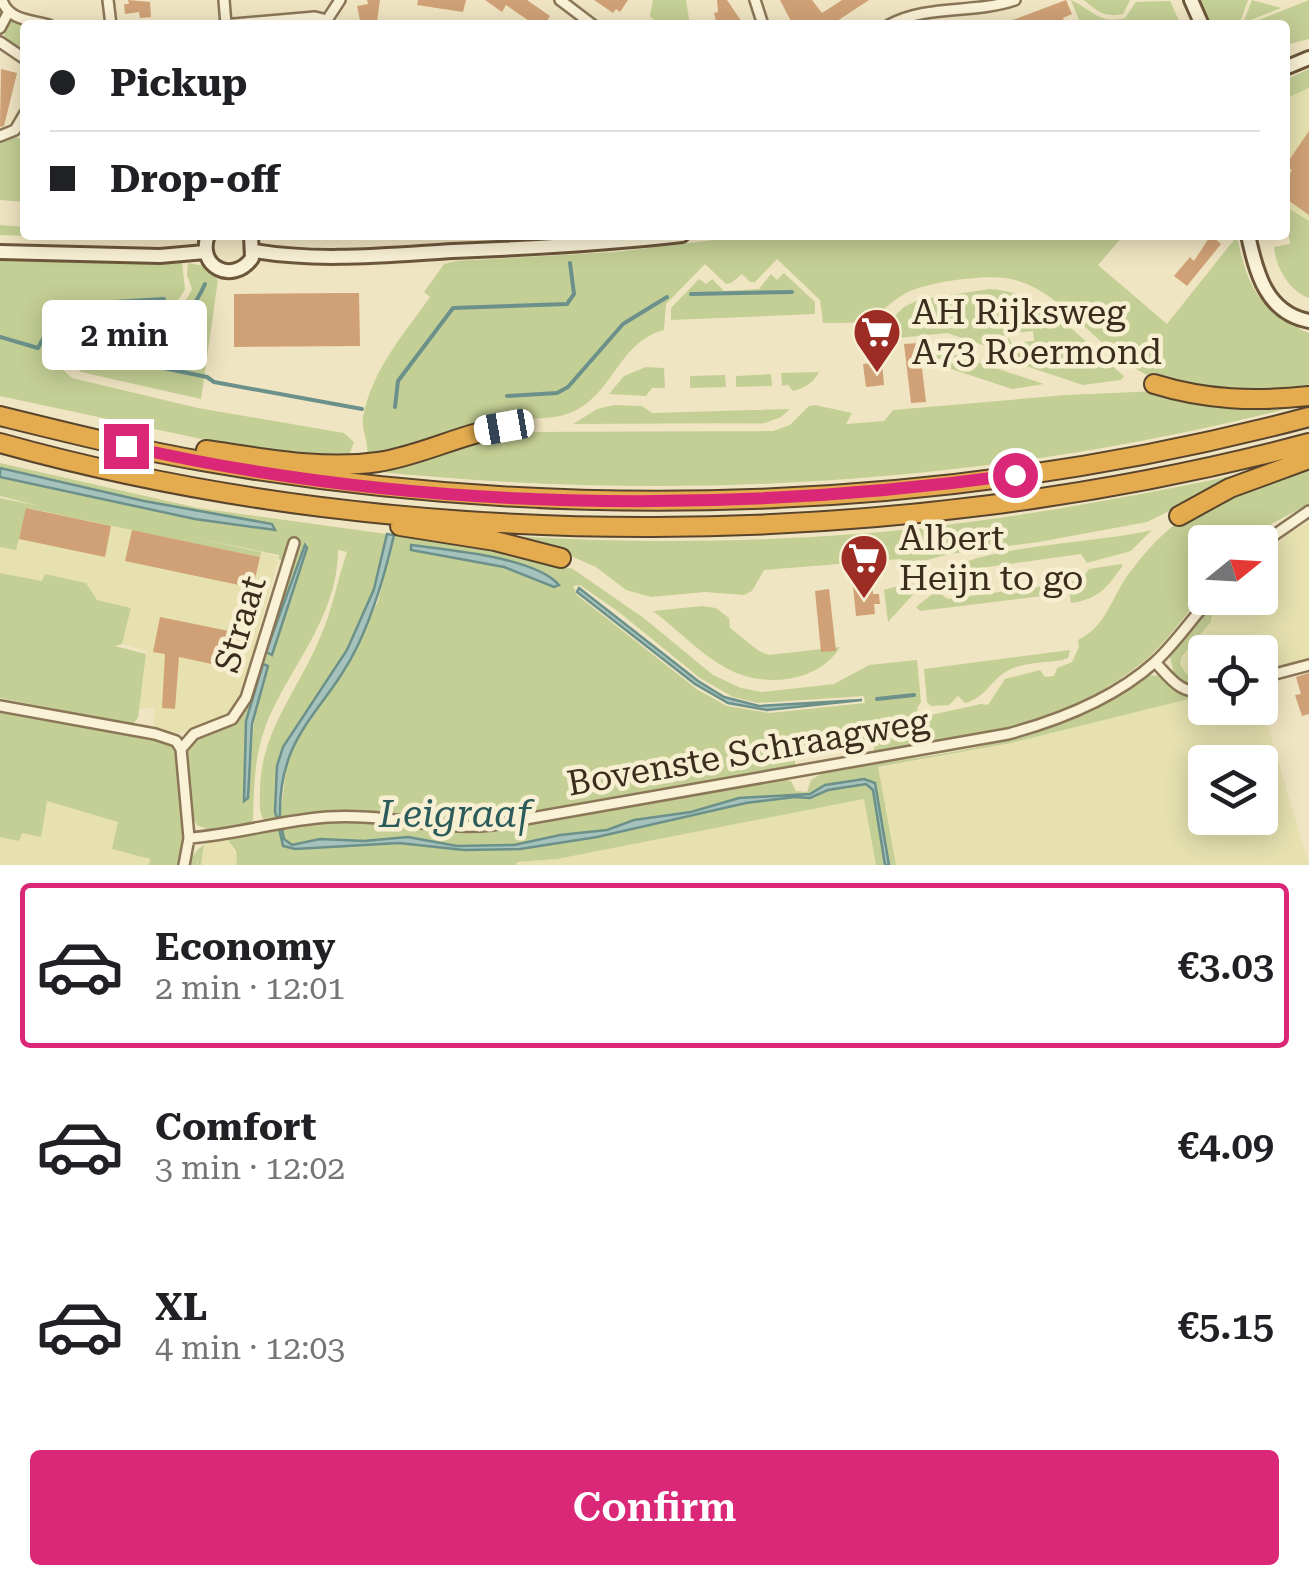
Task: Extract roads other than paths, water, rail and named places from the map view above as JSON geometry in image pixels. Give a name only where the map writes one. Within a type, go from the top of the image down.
[{"type":"highway","points":[[1154,384],[1214,398],[1263,400],[1309,396]]},
{"type":"highway","points":[[0,416],[153,452],[300,477],[460,494],[627,501],[764,499],[917,489],[1080,466],[1309,417]]},
{"type":"highway","points":[[153,452],[184,448],[319,464],[361,463],[399,457],[475,432],[515,426]]},
{"type":"highway","points":[[0,443],[140,475],[342,508],[549,525],[762,524],[922,513],[1172,476],[1309,443]]},
{"type":"highway","points":[[1179,516],[1230,488],[1309,459]]},
{"type":"highway","points":[[342,508],[379,522],[495,540],[561,558]]},
{"type":"main road","points":[[207,240],[205,252],[211,264],[230,272],[248,264],[254,251],[252,240]]},
{"type":"main road","points":[[254,251],[294,256],[428,253],[633,240]]},
{"type":"main road","points":[[1249,240],[1264,289],[1280,309],[1309,322]]},
{"type":"main road","points":[[0,252],[160,256],[205,252]]},
{"type":"street","points":[[2,0],[8,13],[32,20]]},
{"type":"street","points":[[560,0],[586,20]]},
{"type":"street","points":[[904,20],[924,13],[984,9],[1015,0]]},
{"type":"street","points":[[0,28],[8,13]]},
{"type":"street","points":[[281,20],[323,20]]},
{"type":"street","points":[[0,136],[16,130],[20,122]]},
{"type":"street","points":[[16,130],[20,134]]},
{"type":"street","points":[[1278,533],[1309,512]]},
{"type":"street","name":"Straat","points":[[179,745],[194,734],[232,719],[246,698],[294,542]]},
{"type":"street","name":"Bovenste Schraagweg","points":[[189,838],[330,816],[473,827],[1008,734],[1064,718],[1092,704],[1155,662],[1196,615]]},
{"type":"street","points":[[1155,662],[1179,688],[1188,691]]},
{"type":"street","points":[[1278,673],[1309,665]]},
{"type":"street","points":[[0,706],[155,734],[179,745],[189,838],[184,865]]},
{"type":"water","points":[[0,468],[144,501],[272,524],[275,530],[195,519],[0,477]]},
{"type":"water","points":[[387,534],[394,535],[370,618],[345,668],[295,743],[281,788],[277,818],[277,766],[283,747],[347,650],[374,589]]},
{"type":"water","points":[[305,545],[307,548],[272,655],[266,652]]},
{"type":"water","points":[[411,545],[511,561],[547,575],[559,585],[554,587],[504,567],[411,550]]},
{"type":"water","points":[[579,588],[724,697],[759,706],[862,700],[767,710],[728,703],[695,684],[577,592]]},
{"type":"water","points":[[263,664],[268,666],[252,724],[248,798],[244,801],[246,721]]},
{"type":"water","points":[[864,779],[875,783],[889,865],[885,865],[873,790],[866,784],[828,790],[810,798],[746,803],[597,837],[520,849],[464,850],[399,843],[295,849],[283,846],[279,828],[292,845],[320,839],[408,837],[457,846],[514,845],[607,830],[634,820],[691,812],[739,798],[810,794],[825,785]]},
{"type":"waterway","name":"Leigraaf","points":[[395,407],[398,381],[453,308],[567,304],[574,294],[570,263]]},
{"type":"waterway","points":[[205,284],[194,304],[170,326],[142,333],[86,337],[80,344],[81,351],[207,377],[214,382],[362,409]]},
{"type":"waterway","points":[[691,294],[792,292]]},
{"type":"waterway","points":[[507,396],[557,393],[568,387],[623,324],[667,297]]},
{"type":"waterway","points":[[0,337],[38,348],[58,311],[79,304],[164,299]]},
{"type":"waterway","points":[[877,699],[914,695]]},
{"type":"place","name":"AH Rijksweg A73 Roermond","points":[[877,374]]},
{"type":"place","name":"Albert Heijn to go","points":[[864,600]]}]
